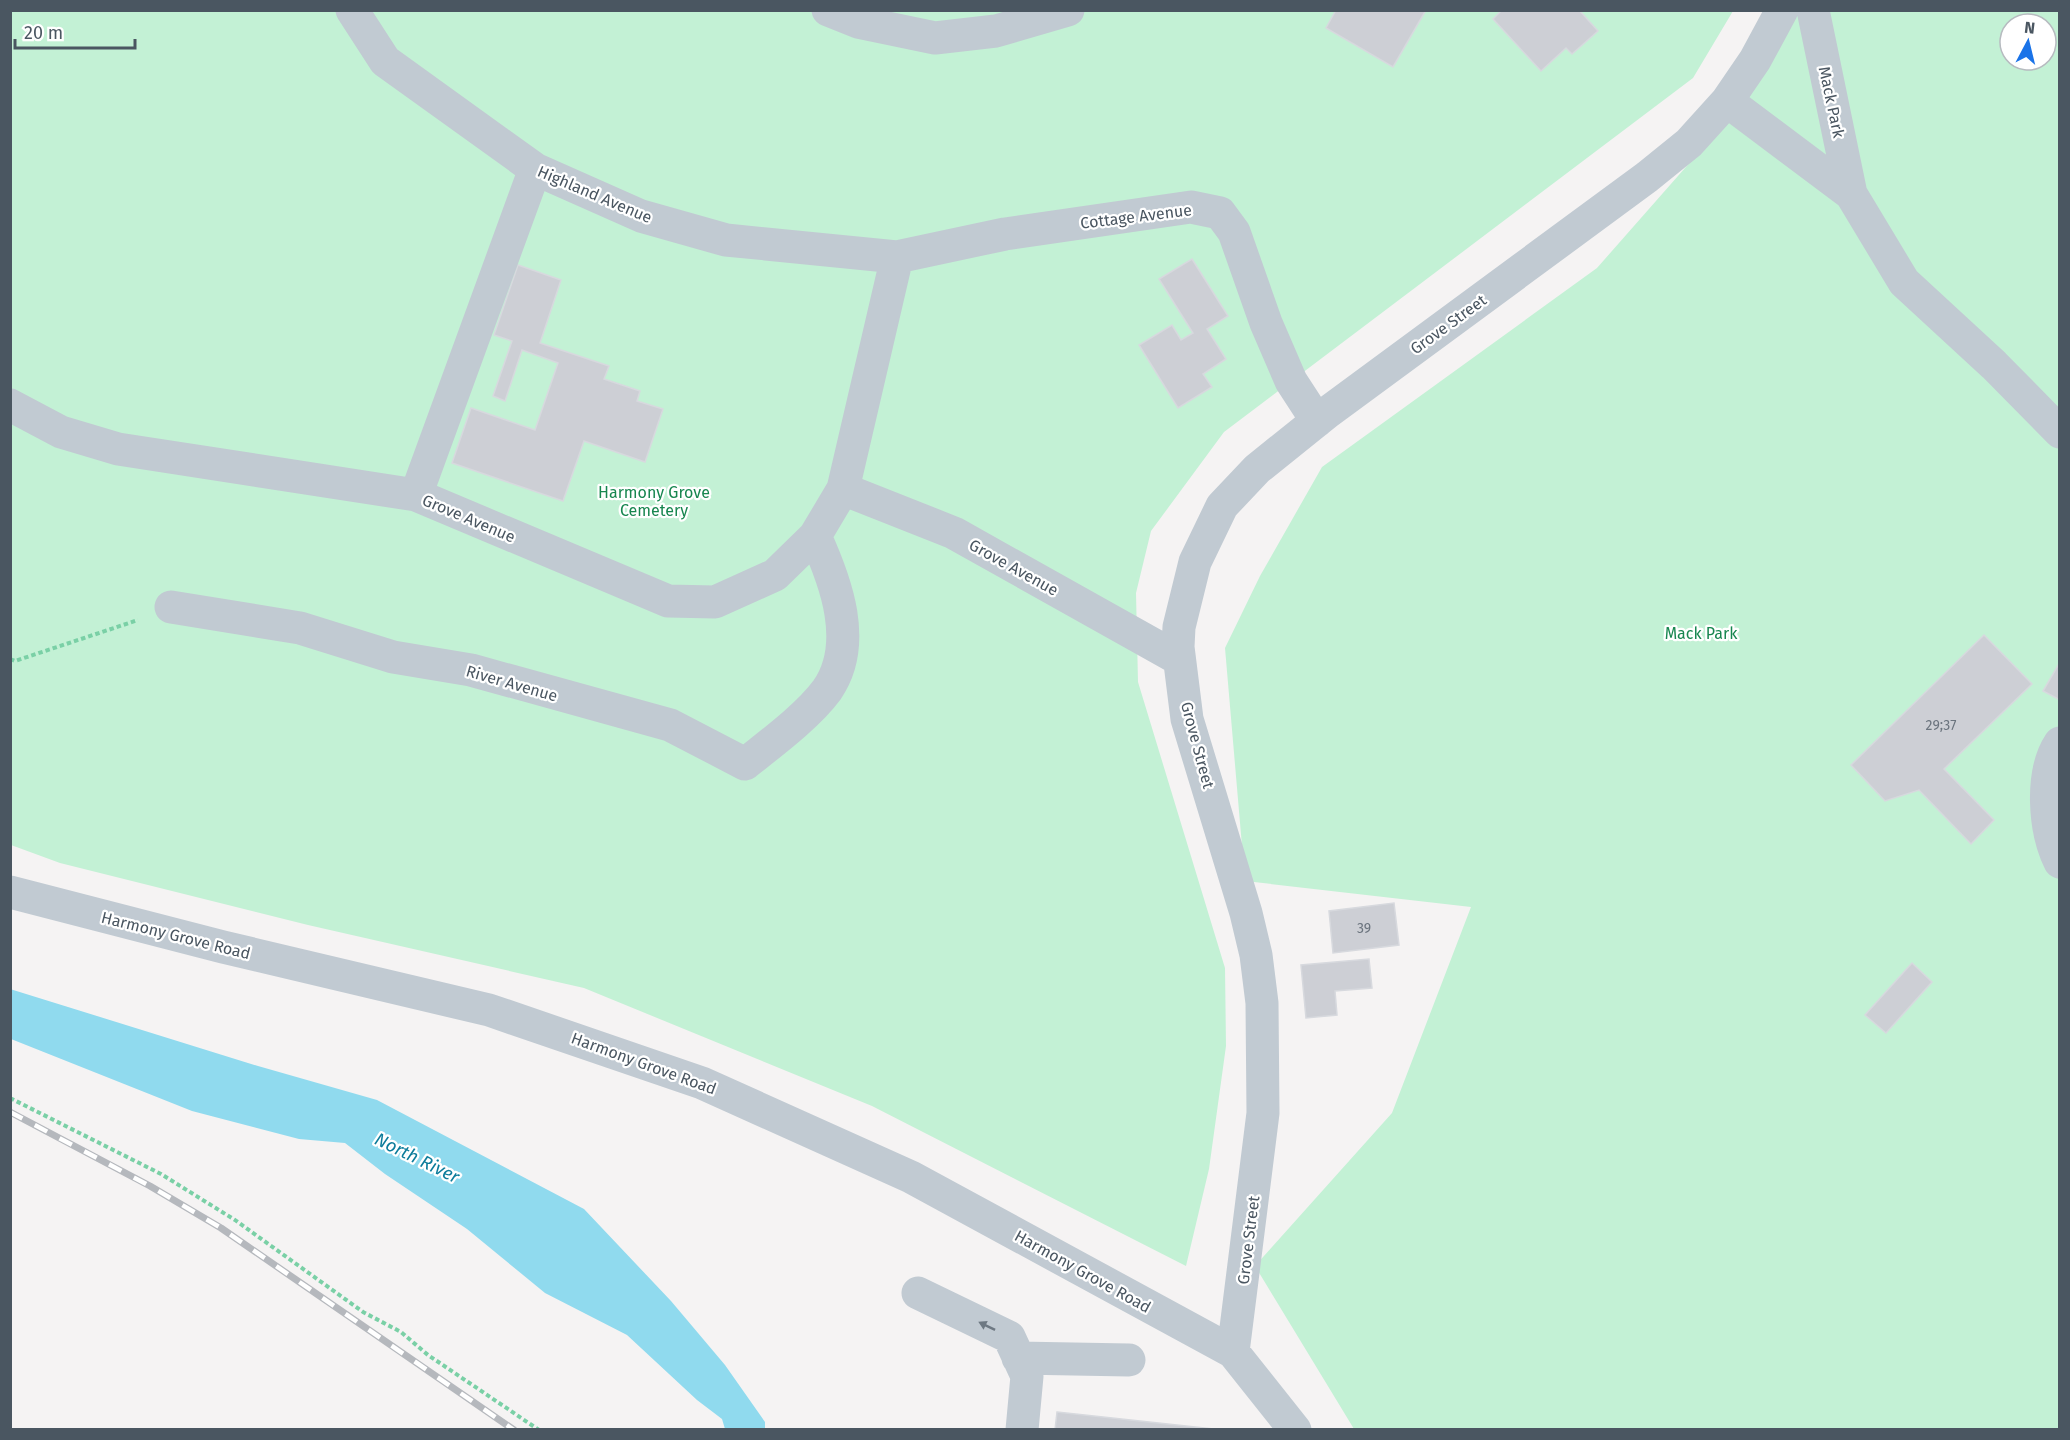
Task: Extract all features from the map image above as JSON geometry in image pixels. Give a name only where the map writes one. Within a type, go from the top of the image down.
[{"type":"street","name":"Highland Avenue","points":[[352,10],[385,61],[535,169],[641,216],[726,240],[897,257]]},
{"type":"street","points":[[828,10],[858,22],[935,38],[996,31],[1068,10]]},
{"type":"street","name":"Grove Street","points":[[1233,1352],[1263,1113],[1262,1003],[1256,955],[1246,913],[1187,719],[1179,659],[1179,627],[1195,562],[1222,506],[1257,470],[1317,421],[1647,177],[1689,143],[1727,101],[1755,60],[1782,10]]},
{"type":"street","name":"Mack Park","points":[[1814,10],[1851,194],[1904,282],[1994,365],[2060,432]]},
{"type":"street","name":"Mack Park","points":[[1727,101],[1851,194]]},
{"type":"street","points":[[416,495],[535,169]]},
{"type":"street","name":"Cottage Avenue","points":[[897,257],[1005,234],[1191,207],[1220,213],[1234,232],[1266,323],[1291,381],[1317,421]]},
{"type":"street","name":"Grove Avenue","points":[[10,405],[61,432],[118,449],[416,495],[668,601],[715,602],[775,575],[815,536],[843,489],[897,257]]},
{"type":"street","name":"Grove Avenue","points":[[843,489],[954,533],[1179,659]]},
{"type":"street","name":"River Avenue","points":[[171,607],[300,628],[393,657],[471,670],[670,725],[745,764],[784,733],[826,690],[841,659],[842,615],[832,573],[815,536]]},
{"type":"street","points":[[2060,743],[2053,753],[2046,783],[2052,847],[2060,862]]},
{"type":"street","name":"Harmony Grove Road","points":[[10,892],[223,947],[489,1010],[682,1075],[911,1178],[1233,1352]]},
{"type":"street","points":[[918,1293],[1008,1337],[1027,1376],[1022,1430]]},
{"type":"street","points":[[1233,1352],[1295,1430]]},
{"type":"street","points":[[1018,1358],[1129,1360]]},
{"type":"path","points":[[10,659],[15,661],[99,635],[171,607]]},
{"type":"path","points":[[10,1098],[161,1174],[216,1209],[363,1312],[402,1332],[428,1355],[539,1430]]},
{"type":"green space","name":"Harmony Grove Cemetery","points":[[10,11],[1733,11],[1693,78],[1224,432],[1151,531],[1136,593],[1138,682],[1225,968],[1226,1046],[1209,1169],[1186,1266],[872,1106],[584,988],[308,925],[60,863],[11,845]]},
{"type":"green space","name":"Mack Park","points":[[1787,11],[2059,11],[2059,1429],[1354,1429],[1255,1266],[1392,1113],[1471,907],[1245,881],[1225,648],[1260,576],[1322,467],[1597,268],[1751,93]]},
{"type":"water","name":"North River","points":[[10,989],[258,1066],[377,1100],[584,1209],[671,1301],[725,1365],[765,1422],[765,1429],[725,1429],[722,1419],[697,1400],[627,1335],[545,1293],[467,1229],[385,1174],[345,1143],[299,1139],[192,1111],[11,1039]]},
{"type":"building","points":[[1336,10],[1426,10],[1393,67],[1326,28]]},
{"type":"building","points":[[1502,10],[1579,10],[1598,31],[1572,54],[1566,48],[1541,71],[1493,19]]},
{"type":"building","points":[[1192,259],[1228,316],[1207,329],[1226,359],[1203,374],[1212,387],[1178,408],[1139,345],[1172,325],[1181,340],[1193,333],[1159,279]]},
{"type":"building","points":[[518,265],[561,280],[540,343],[609,366],[604,379],[640,391],[637,401],[663,409],[645,462],[584,441],[563,501],[452,463],[471,408],[535,430],[558,363],[522,350],[505,401],[493,396],[512,341],[494,335]]},
{"type":"building","points":[[1984,635],[2032,684],[1944,769],[1994,820],[1971,844],[1919,790],[1885,801],[1851,765]]},
{"type":"building","points":[[2060,662],[2060,700],[2043,691]]},
{"type":"building","points":[[1394,903],[1399,945],[1333,953],[1329,911]]},
{"type":"building","points":[[1369,959],[1372,988],[1335,991],[1337,1015],[1306,1018],[1301,965]]},
{"type":"building","points":[[1912,963],[1932,982],[1886,1033],[1865,1015]]},
{"type":"building","points":[[1057,1412],[1223,1430],[1055,1430]]},
{"type":"railway","points":[[10,1112],[150,1186],[221,1228],[514,1430]]}]
